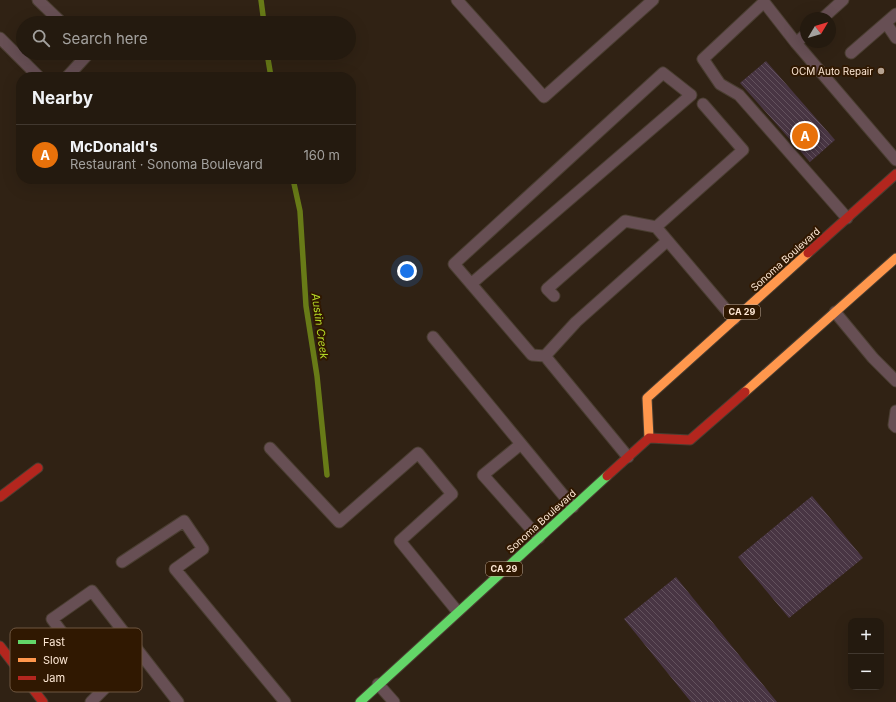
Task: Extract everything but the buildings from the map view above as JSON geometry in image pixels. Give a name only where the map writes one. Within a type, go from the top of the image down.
[{"type":"main road","name":"Sonoma Boulevard","points":[[360,702],[457,611],[649,438],[647,398],[896,174]]},
{"type":"main road","points":[[649,438],[690,440],[896,258]]},
{"type":"main road","points":[[0,497],[38,468]]},
{"type":"main road","points":[[0,646],[10,659]]},
{"type":"main road","points":[[35,692],[43,702]]},
{"type":"lane","points":[[38,0],[55,16]]},
{"type":"lane","points":[[457,0],[544,97],[653,0]]},
{"type":"lane","points":[[830,12],[843,0]]},
{"type":"lane","points":[[847,218],[739,95],[720,84],[703,59],[764,2],[796,43],[896,160]]},
{"type":"lane","points":[[851,53],[896,14]]},
{"type":"lane","points":[[886,23],[896,38]]},
{"type":"lane","points":[[0,38],[16,54]]},
{"type":"lane","points":[[796,43],[800,39]]},
{"type":"lane","points":[[21,60],[33,72]]},
{"type":"lane","points":[[72,72],[83,60]]},
{"type":"lane","points":[[472,284],[691,95],[663,73],[454,264],[532,355],[545,356],[628,458]]},
{"type":"lane","points":[[656,228],[743,150],[703,104]]},
{"type":"lane","points":[[554,296],[547,289],[625,221],[656,228],[734,320]]},
{"type":"lane","points":[[545,356],[576,322],[667,240]]},
{"type":"lane","points":[[835,312],[873,358],[896,381]]},
{"type":"lane","points":[[568,314],[576,322]]},
{"type":"lane","points":[[433,337],[573,507]]},
{"type":"lane","points":[[896,411],[894,425],[896,427]]},
{"type":"lane","points":[[521,444],[483,475],[538,538]]},
{"type":"lane","points":[[270,448],[339,522],[418,453],[452,494],[400,541],[457,611]]},
{"type":"lane","points":[[122,562],[184,521],[203,549],[175,569],[285,702]]},
{"type":"lane","points":[[59,628],[52,619],[92,591],[121,628]]},
{"type":"lane","points":[[142,656],[178,702]]},
{"type":"lane","points":[[378,684],[394,702]]},
{"type":"lane","points":[[91,702],[101,692]]},
{"type":"waterway","name":"Austin Creek","points":[[261,0],[263,16]]},
{"type":"waterway","name":"Austin Creek","points":[[268,60],[270,72]]},
{"type":"waterway","name":"Austin Creek","points":[[294,184],[300,211],[306,306],[317,376],[327,475]]},
{"type":"traffic: fast","points":[[360,702],[607,476]]},
{"type":"traffic: slow","points":[[649,438],[647,398],[808,253]]},
{"type":"traffic: slow","points":[[745,392],[896,258]]},
{"type":"traffic: jam","points":[[808,253],[896,174]]},
{"type":"traffic: jam","points":[[607,476],[649,438],[690,440],[745,392]]},
{"type":"traffic: jam","points":[[0,497],[38,468]]},
{"type":"traffic: jam","points":[[0,646],[10,659]]},
{"type":"traffic: jam","points":[[35,692],[43,702]]},
{"type":"place","name":"OCM Auto Repair","points":[[881,71]]},
{"type":"place","name":"McDonald's","points":[[805,136]]}]
